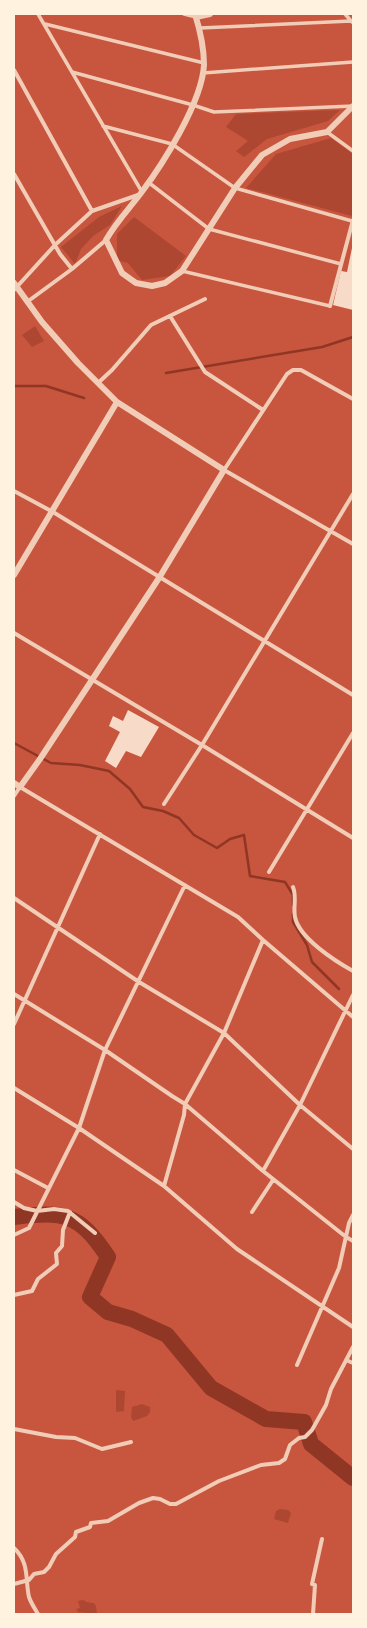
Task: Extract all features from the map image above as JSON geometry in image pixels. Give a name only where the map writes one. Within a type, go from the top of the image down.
[{"type":"street","points":[[38,14],[141,194]]},
{"type":"street","points":[[184,14],[196,16],[210,14]]},
{"type":"street","points":[[345,14],[352,22]]},
{"type":"street","points":[[27,302],[72,269],[106,240],[112,228],[141,194],[172,144],[193,105],[203,74],[204,63],[200,28],[196,16]]},
{"type":"street","points":[[200,28],[352,22]]},
{"type":"street","points":[[44,24],[204,63]]},
{"type":"street","points":[[203,74],[353,62]]},
{"type":"street","points":[[14,70],[92,211]]},
{"type":"street","points":[[72,72],[214,112],[353,106]]},
{"type":"street","points":[[106,240],[122,273],[136,283],[152,286],[165,283],[182,271],[235,188],[262,155],[290,139],[327,132],[353,106]]},
{"type":"street","points":[[103,126],[172,144],[235,188],[353,220],[330,306],[182,271]]},
{"type":"street","points":[[327,132],[353,151]]},
{"type":"street","points":[[14,174],[60,254],[72,269]]},
{"type":"street","points":[[148,182],[209,229],[341,264]]},
{"type":"street","points":[[141,194],[92,211],[55,244],[15,287],[47,328],[117,402],[224,470],[353,544]]},
{"type":"street","points":[[98,383],[112,370],[151,325],[205,300]]},
{"type":"street","points":[[170,316],[205,372],[263,410]]},
{"type":"street","points":[[14,796],[17,785],[40,759],[92,680],[159,578],[224,470],[287,374],[293,370],[301,370],[353,399]]},
{"type":"street","points":[[14,575],[53,512],[117,402]]},
{"type":"street","points":[[14,492],[53,512],[353,695]]},
{"type":"street","points":[[164,804],[266,641],[353,494]]},
{"type":"street","points":[[14,632],[353,838]]},
{"type":"street","points":[[269,872],[353,733]]},
{"type":"street","points":[[17,785],[238,917],[353,1017]]},
{"type":"street","points":[[14,1024],[23,1001],[100,834]]},
{"type":"street","points":[[14,1235],[29,1228],[79,1128],[105,1050],[185,885]]},
{"type":"street","points":[[293,887],[295,891],[295,916],[302,931],[335,961],[353,971]]},
{"type":"street","points":[[14,898],[139,982],[224,1033],[300,1105],[353,1149]]},
{"type":"street","points":[[164,1186],[184,1115],[185,1104],[224,1033],[263,940]]},
{"type":"street","points":[[14,994],[23,1001],[105,1050],[185,1104],[273,1180],[346,1238],[353,1241]]},
{"type":"street","points":[[263,1171],[300,1105],[353,995]]},
{"type":"street","points":[[14,1088],[79,1128],[164,1186],[237,1249],[353,1327]]},
{"type":"street","points":[[14,1170],[48,1188]]},
{"type":"street","points":[[252,1212],[273,1180]]},
{"type":"street","points":[[14,1202],[24,1208],[37,1211],[54,1209],[70,1212],[95,1233]]},
{"type":"street","points":[[14,1295],[32,1291],[38,1279],[57,1264],[56,1253],[62,1246],[63,1230],[70,1212]]},
{"type":"street","points":[[297,1365],[323,1308],[339,1268],[349,1223],[353,1215]]},
{"type":"street","points":[[14,1584],[28,1580],[34,1574],[44,1572],[49,1567],[56,1554],[74,1537],[76,1532],[90,1527],[91,1523],[108,1521],[139,1503],[153,1498],[160,1499],[170,1504],[176,1504],[219,1481],[261,1465],[279,1463],[285,1459],[290,1445],[299,1438],[305,1437],[312,1430],[326,1405],[336,1380],[353,1347]]},
{"type":"street","points":[[346,1360],[353,1363]]},
{"type":"street","points":[[14,1429],[56,1437],[75,1438],[102,1449],[131,1442]]},
{"type":"street","points":[[313,1614],[315,1585],[312,1584],[322,1539]]},
{"type":"street","points":[[14,1548],[24,1564],[28,1580],[29,1598],[38,1614]]},
{"type":"shaded area","points":[[340,110],[328,121],[267,139],[244,157],[236,151],[248,141],[226,127],[236,114]]},
{"type":"shaded area","points":[[331,138],[353,154],[352,216],[246,188],[276,154]]},
{"type":"shaded area","points":[[122,206],[110,225],[93,236],[81,249],[75,264],[61,247],[99,217]]},
{"type":"shaded area","points":[[134,217],[186,256],[170,276],[142,280],[128,263],[117,260],[117,234]]},
{"type":"shaded area","points":[[35,326],[44,341],[32,347],[22,335]]},
{"type":"shaded area","points":[[116,1390],[125,1391],[124,1411],[116,1412]]},
{"type":"shaded area","points":[[142,1404],[150,1407],[150,1412],[147,1416],[133,1421],[131,1417],[132,1407]]},
{"type":"shaded area","points":[[280,1509],[288,1510],[291,1513],[288,1523],[274,1519],[276,1511]]},
{"type":"shaded area","points":[[83,1600],[95,1604],[97,1614],[78,1612],[76,1609],[80,1608],[78,1601]]},
{"type":"building","points":[[352,248],[353,310],[333,305],[341,271],[347,272]]},
{"type":"building","points":[[128,710],[159,727],[141,757],[126,751],[116,768],[105,761],[120,732],[109,726],[113,716],[123,721]]},
{"type":"waterway","points":[[166,373],[322,347],[353,337]]},
{"type":"waterway","points":[[14,386],[46,386],[84,398]]},
{"type":"waterway","points":[[14,743],[51,763],[80,765],[109,771],[130,789],[143,807],[163,811],[179,818],[194,835],[217,848],[230,839],[244,835],[250,876],[285,882],[293,895],[293,905]]},
{"type":"waterway","points":[[293,914],[293,922],[307,945],[312,962],[339,989]]},
{"type":"waterway","points":[[14,1217],[31,1215],[58,1215],[79,1223],[98,1242],[108,1257],[90,1297],[108,1312],[132,1319],[167,1335],[211,1388],[266,1419],[304,1422],[311,1444],[353,1478]]}]
